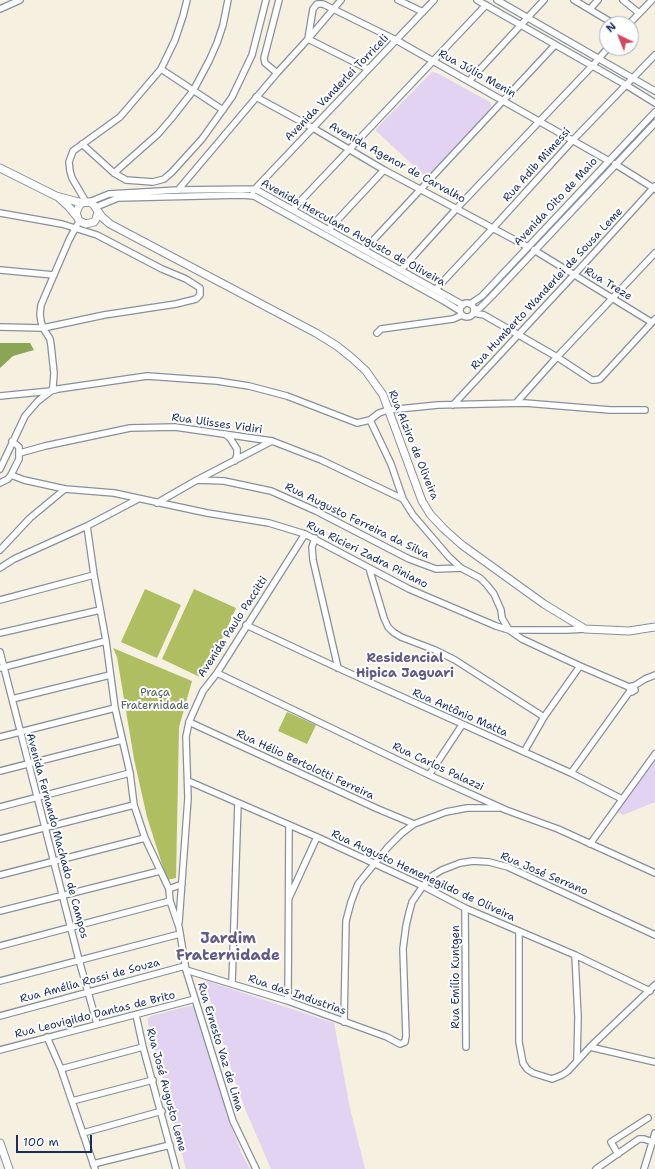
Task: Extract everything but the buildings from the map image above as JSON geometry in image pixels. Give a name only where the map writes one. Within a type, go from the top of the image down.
[{"type":"main road","name":"Rua Alziro de Oliveira","points":[[0,168],[56,196],[86,203],[97,209],[103,218],[110,224],[337,346],[366,371],[383,395],[422,501],[430,514],[444,530],[462,545],[544,604],[585,629],[629,631],[655,627]]},
{"type":"main road","name":"Rua Alziro de Oliveira","points":[[56,196],[69,207],[78,219],[86,224],[110,224]]},
{"type":"main road","points":[[78,219],[77,209],[86,203]]},
{"type":"main road","points":[[90,224],[96,219],[97,209]]},
{"type":"main road","points":[[0,1143],[9,1169]]},
{"type":"main road","points":[[0,1158],[4,1169]]},
{"type":"street","points":[[0,9],[20,0]]},
{"type":"street","points":[[86,203],[72,178],[70,170],[69,162],[73,151],[120,117],[161,69],[175,40],[187,0]]},
{"type":"street","points":[[114,173],[158,134],[172,119],[192,90],[209,61],[217,42],[223,25],[228,0]]},
{"type":"street","points":[[82,144],[114,173],[126,180],[132,182],[154,182],[164,179],[202,139],[232,97],[252,55],[266,0]]},
{"type":"street","points":[[277,73],[265,63],[264,58],[279,0]]},
{"type":"street","points":[[178,190],[256,97],[341,0]]},
{"type":"street","points":[[398,0],[423,12]]},
{"type":"street","name":"Avenida Vanderlei Torriceli","points":[[250,196],[434,0]]},
{"type":"street","points":[[478,0],[593,65],[655,103]]},
{"type":"street","points":[[497,0],[655,91]]},
{"type":"street","points":[[469,81],[544,0]]},
{"type":"street","points":[[574,0],[601,16]]},
{"type":"street","points":[[590,9],[598,0]]},
{"type":"street","points":[[623,0],[639,13]]},
{"type":"street","points":[[636,16],[652,0]]},
{"type":"street","name":"Rua Júlio Menin","points":[[308,39],[315,7],[317,4],[323,4],[396,40],[609,161]]},
{"type":"street","points":[[293,209],[486,5]]},
{"type":"street","points":[[308,39],[368,70]]},
{"type":"street","points":[[365,249],[555,44]]},
{"type":"street","name":"Rua Adib Mimessi","points":[[436,289],[573,140],[655,55]]},
{"type":"street","points":[[401,270],[457,208],[599,58]]},
{"type":"street","points":[[161,69],[223,110]]},
{"type":"street","name":"Avenida Agenor de Carvalho","points":[[256,97],[313,128],[384,170],[528,247]]},
{"type":"street","name":"Avenida Oito de Maio","points":[[463,305],[470,304],[482,296],[655,112]]},
{"type":"street","name":"Avenida Oito de Maio","points":[[461,313],[469,317],[474,311],[484,305],[655,122]]},
{"type":"street","points":[[615,164],[654,188]]},
{"type":"street","points":[[329,229],[384,170]]},
{"type":"street","name":"Rua Humberto Wanderlei de Sousa Leme","points":[[453,405],[654,188]]},
{"type":"street","name":"Avenida Herculano Augusto de Oliveira","points":[[86,203],[109,194],[178,190],[255,189],[463,305]]},
{"type":"street","name":"Avenida Herculano Augusto de Oliveira","points":[[97,209],[118,198],[250,196],[259,198],[340,245],[444,301],[461,313]]},
{"type":"street","points":[[0,213],[75,228],[104,238],[186,279],[200,288],[200,295],[196,299],[190,301],[104,315],[43,328],[0,327]]},
{"type":"street","points":[[51,391],[54,373],[51,345],[50,339],[43,328],[40,314],[41,305],[78,219]]},
{"type":"street","name":"Rua Treze","points":[[534,250],[612,298],[653,321]]},
{"type":"street","points":[[516,403],[655,253]]},
{"type":"street","points":[[0,270],[54,275]]},
{"type":"street","points":[[470,304],[474,311],[484,315],[592,380],[598,380],[653,321]]},
{"type":"street","points":[[377,333],[381,328],[454,319],[461,313],[463,305]]},
{"type":"street","points":[[0,469],[12,441],[28,412],[38,401],[51,391],[58,388],[147,376],[209,380],[249,386],[286,396],[349,421],[362,423],[370,420],[379,413],[388,410],[438,405],[516,403],[610,410],[645,410]]},
{"type":"street","points":[[0,396],[51,391]]},
{"type":"street","points":[[370,420],[391,464],[403,499],[419,522],[449,557],[461,568],[480,578],[487,585],[494,594],[502,618],[509,630],[519,637],[631,688]]},
{"type":"street","name":"Rua Ulisses Vidiri","points":[[20,452],[50,444],[130,428],[175,427],[272,441],[321,460],[403,499]]},
{"type":"street","points":[[224,434],[230,438],[237,449],[235,461]]},
{"type":"street","points":[[0,483],[8,479],[19,458],[20,452],[18,445],[12,441]]},
{"type":"street","points":[[158,503],[272,441]]},
{"type":"street","name":"Rua Ricieri Zadra Piniano","points":[[11,475],[24,480],[65,489],[114,493],[207,513],[269,523],[305,534],[409,589],[490,624],[509,630],[585,629]]},
{"type":"street","name":"Rua Augusto Ferreira da Silva","points":[[198,480],[224,481],[271,491],[316,512],[408,560],[436,569],[461,568]]},
{"type":"street","points":[[0,550],[30,518],[65,489]]},
{"type":"street","points":[[0,568],[14,559],[87,526],[138,499]]},
{"type":"street","points":[[87,526],[106,641],[115,708],[130,773],[134,805],[145,838],[169,889],[170,901],[179,927]]},
{"type":"street","name":"Avenida Paulo Paccitti","points":[[179,927],[188,798],[186,737],[189,722],[203,691],[217,673],[305,534]]},
{"type":"street","points":[[315,538],[312,547],[313,560],[338,668]]},
{"type":"street","points":[[369,568],[384,618],[392,632],[455,660],[544,717]]},
{"type":"street","points":[[0,600],[94,575]]},
{"type":"street","points":[[0,634],[100,610]]},
{"type":"street","name":"Rua Antônio Matta","points":[[246,625],[462,725],[571,773],[622,799]]},
{"type":"street","points":[[2,667],[106,641]]},
{"type":"street","name":"Avenida Fernando Machado de Campos","points":[[0,652],[2,667],[12,699],[79,960],[97,1024]]},
{"type":"street","points":[[524,752],[544,717],[580,666]]},
{"type":"street","name":"Rua Carlos Palazzi","points":[[217,673],[429,775],[506,810],[558,829],[655,873]]},
{"type":"street","points":[[12,699],[110,675]]},
{"type":"street","points":[[571,773],[631,688],[645,679],[655,675]]},
{"type":"street","points":[[0,737],[115,708]]},
{"type":"street","name":"Rua Hélio Bertolotti Ferreira","points":[[189,722],[378,809],[414,824]]},
{"type":"street","points":[[429,775],[462,725]]},
{"type":"street","points":[[0,771],[122,740]]},
{"type":"street","points":[[590,844],[655,754]]},
{"type":"street","points":[[0,807],[130,773]]},
{"type":"street","name":"Rua Augusto Hemenegildo de Oliveira","points":[[188,781],[317,837],[423,886],[465,908],[575,956],[650,991]]},
{"type":"street","points":[[232,983],[238,803]]},
{"type":"street","points":[[0,839],[134,805]]},
{"type":"street","points":[[344,1022],[346,921],[350,902],[358,884],[373,864],[402,833],[414,824],[446,812],[467,808],[494,807],[506,810]]},
{"type":"street","points":[[288,825],[288,1001]]},
{"type":"street","points":[[288,900],[317,837]]},
{"type":"street","points":[[0,875],[145,838]]},
{"type":"street","name":"Rua José Serrano","points":[[400,1044],[405,1042],[406,1036],[404,950],[406,926],[412,902],[432,876],[442,870],[460,863],[473,861],[489,862],[508,867],[655,935]]},
{"type":"street","points":[[0,911],[160,871]]},
{"type":"street","points":[[169,889],[182,884]]},
{"type":"street","points":[[0,946],[170,901]]},
{"type":"street","name":"Rua Emílio Kuntgen","points":[[465,908],[466,1047]]},
{"type":"street","name":"Rua Ernesto Vaz de Lima","points":[[179,927],[186,968],[233,1121],[256,1169]]},
{"type":"street","points":[[519,931],[519,1042],[522,1057],[527,1068],[533,1073],[552,1079],[562,1075],[655,985]]},
{"type":"street","points":[[0,980],[180,934]]},
{"type":"street","points":[[575,956],[578,1017],[577,1061]]},
{"type":"street","name":"Rua das Industrias","points":[[186,968],[288,1001],[400,1044]]},
{"type":"street","name":"Rua Amélia Rossi de Souza","points":[[0,1016],[186,968]]},
{"type":"street","name":"Rua Leovigildo Dantas de Brito","points":[[0,1050],[195,999]]},
{"type":"street","name":"Rua José Augusto Leme","points":[[136,1015],[176,1169]]},
{"type":"street","points":[[47,1037],[61,1069],[94,1167],[170,1144]]},
{"type":"street","points":[[61,1069],[144,1047]]},
{"type":"street","points":[[590,1047],[655,1062]]},
{"type":"street","points":[[72,1101],[153,1080]]},
{"type":"street","points":[[83,1133],[162,1111]]},
{"type":"street","points":[[618,1154],[611,1142],[648,1118]]},
{"type":"street","points":[[644,1169],[655,1133]]},
{"type":"street","points":[[596,1169],[639,1139],[653,1142]]},
{"type":"shaded area","points":[[432,72],[437,73],[490,102],[491,105],[489,111],[427,178],[375,130]]},
{"type":"shaded area","points":[[655,757],[655,802],[623,815],[617,812]]},
{"type":"shaded area","points":[[204,980],[334,1023],[350,1108],[365,1169],[271,1169],[246,1111],[233,1075]]},
{"type":"shaded area","points":[[193,1006],[196,1012],[222,1093],[226,1113],[241,1152],[250,1169],[186,1169],[148,1024],[148,1019],[151,1016]]},
{"type":"green space","points":[[0,343],[30,343],[34,350],[13,356],[0,368]]},
{"type":"green space","points":[[145,589],[181,605],[157,658],[121,642]]},
{"type":"green space","points":[[194,589],[236,608],[204,679],[162,659]]},
{"type":"green space","name":"Praça Fraternidade","points":[[113,648],[192,681],[179,727],[176,878],[167,880],[147,817],[134,759],[117,657]]},
{"type":"green space","points":[[287,712],[316,725],[307,744],[278,731]]},
{"type":"district","name":"Residencial Hipica Jaguari","points":[[405,666]]},
{"type":"district","name":"Jardim Fraternidade","points":[[228,948]]}]
